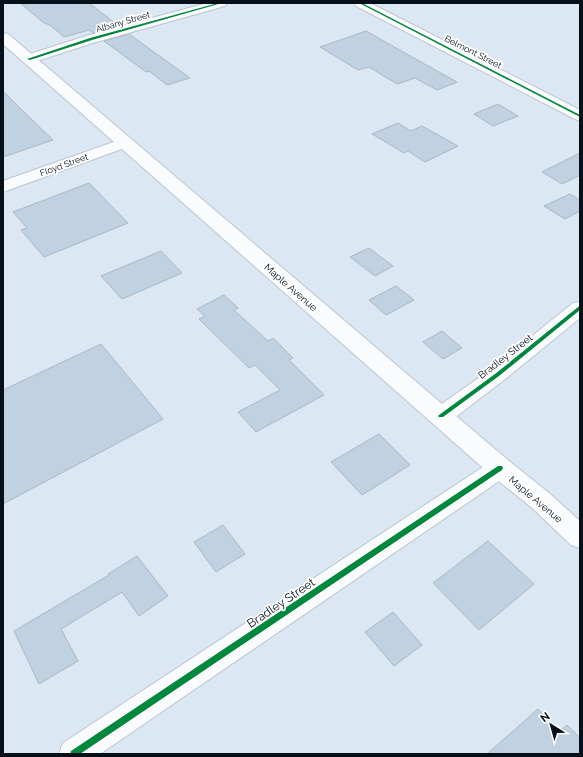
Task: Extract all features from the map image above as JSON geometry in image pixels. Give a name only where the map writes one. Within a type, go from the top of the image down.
[{"type":"main road","name":"Albany Street","points":[[29,59],[221,3]]},
{"type":"main road","name":"Belmont Street","points":[[360,3],[580,116]]},
{"type":"main road","name":"Maple Avenue","points":[[3,37],[500,468],[540,500],[580,537]]},
{"type":"street","name":"Floyd Street","points":[[3,187],[124,143]]},
{"type":"street","name":"Bradley Street","points":[[441,416],[497,375],[580,308]]},
{"type":"street","name":"Bradley Street","points":[[74,754],[500,468]]},
{"type":"building","points":[[20,3],[89,3],[117,26],[93,33],[89,30],[64,37]]},
{"type":"building","points":[[366,31],[457,82],[437,90],[415,78],[397,84],[369,67],[358,70],[320,47]]},
{"type":"building","points":[[129,34],[190,78],[167,85],[149,71],[146,72],[104,41]]},
{"type":"building","points":[[3,91],[22,110],[53,140],[3,157]]},
{"type":"building","points":[[498,104],[518,116],[493,126],[474,114]]},
{"type":"building","points":[[398,123],[411,131],[422,126],[458,146],[425,162],[408,151],[404,153],[372,134]]},
{"type":"building","points":[[580,153],[580,175],[562,184],[542,172]]},
{"type":"building","points":[[89,183],[128,223],[44,257],[21,230],[27,228],[13,212]]},
{"type":"building","points":[[570,194],[580,200],[580,211],[565,219],[544,206]]},
{"type":"building","points":[[369,248],[393,266],[375,276],[350,257]]},
{"type":"building","points":[[161,251],[182,273],[122,299],[101,276]]},
{"type":"building","points":[[396,286],[414,300],[386,315],[369,300]]},
{"type":"building","points":[[224,295],[238,308],[234,310],[268,341],[273,338],[293,358],[289,360],[324,395],[256,432],[238,412],[280,390],[255,365],[249,368],[199,319],[205,316],[197,309]]},
{"type":"building","points":[[442,331],[462,348],[443,359],[423,342]]},
{"type":"building","points":[[101,344],[163,419],[3,504],[3,390]]},
{"type":"building","points":[[379,434],[410,465],[362,495],[331,462]]},
{"type":"building","points":[[223,525],[245,554],[216,572],[194,542]]},
{"type":"building","points":[[488,541],[534,584],[479,630],[433,583]]},
{"type":"building","points":[[137,556],[168,596],[139,616],[122,592],[61,629],[78,661],[39,684],[14,631],[109,575],[108,574]]},
{"type":"building","points":[[393,612],[422,645],[394,666],[365,632]]},
{"type":"building","points":[[538,709],[559,732],[567,725],[580,738],[580,754],[487,754]]},
{"type":"cycle path","points":[[29,59],[91,39],[221,3]]},
{"type":"cycle path","points":[[360,3],[580,116]]},
{"type":"cycle path","points":[[441,416],[497,375],[580,308]]},
{"type":"cycle path","points":[[74,754],[500,468]]}]
